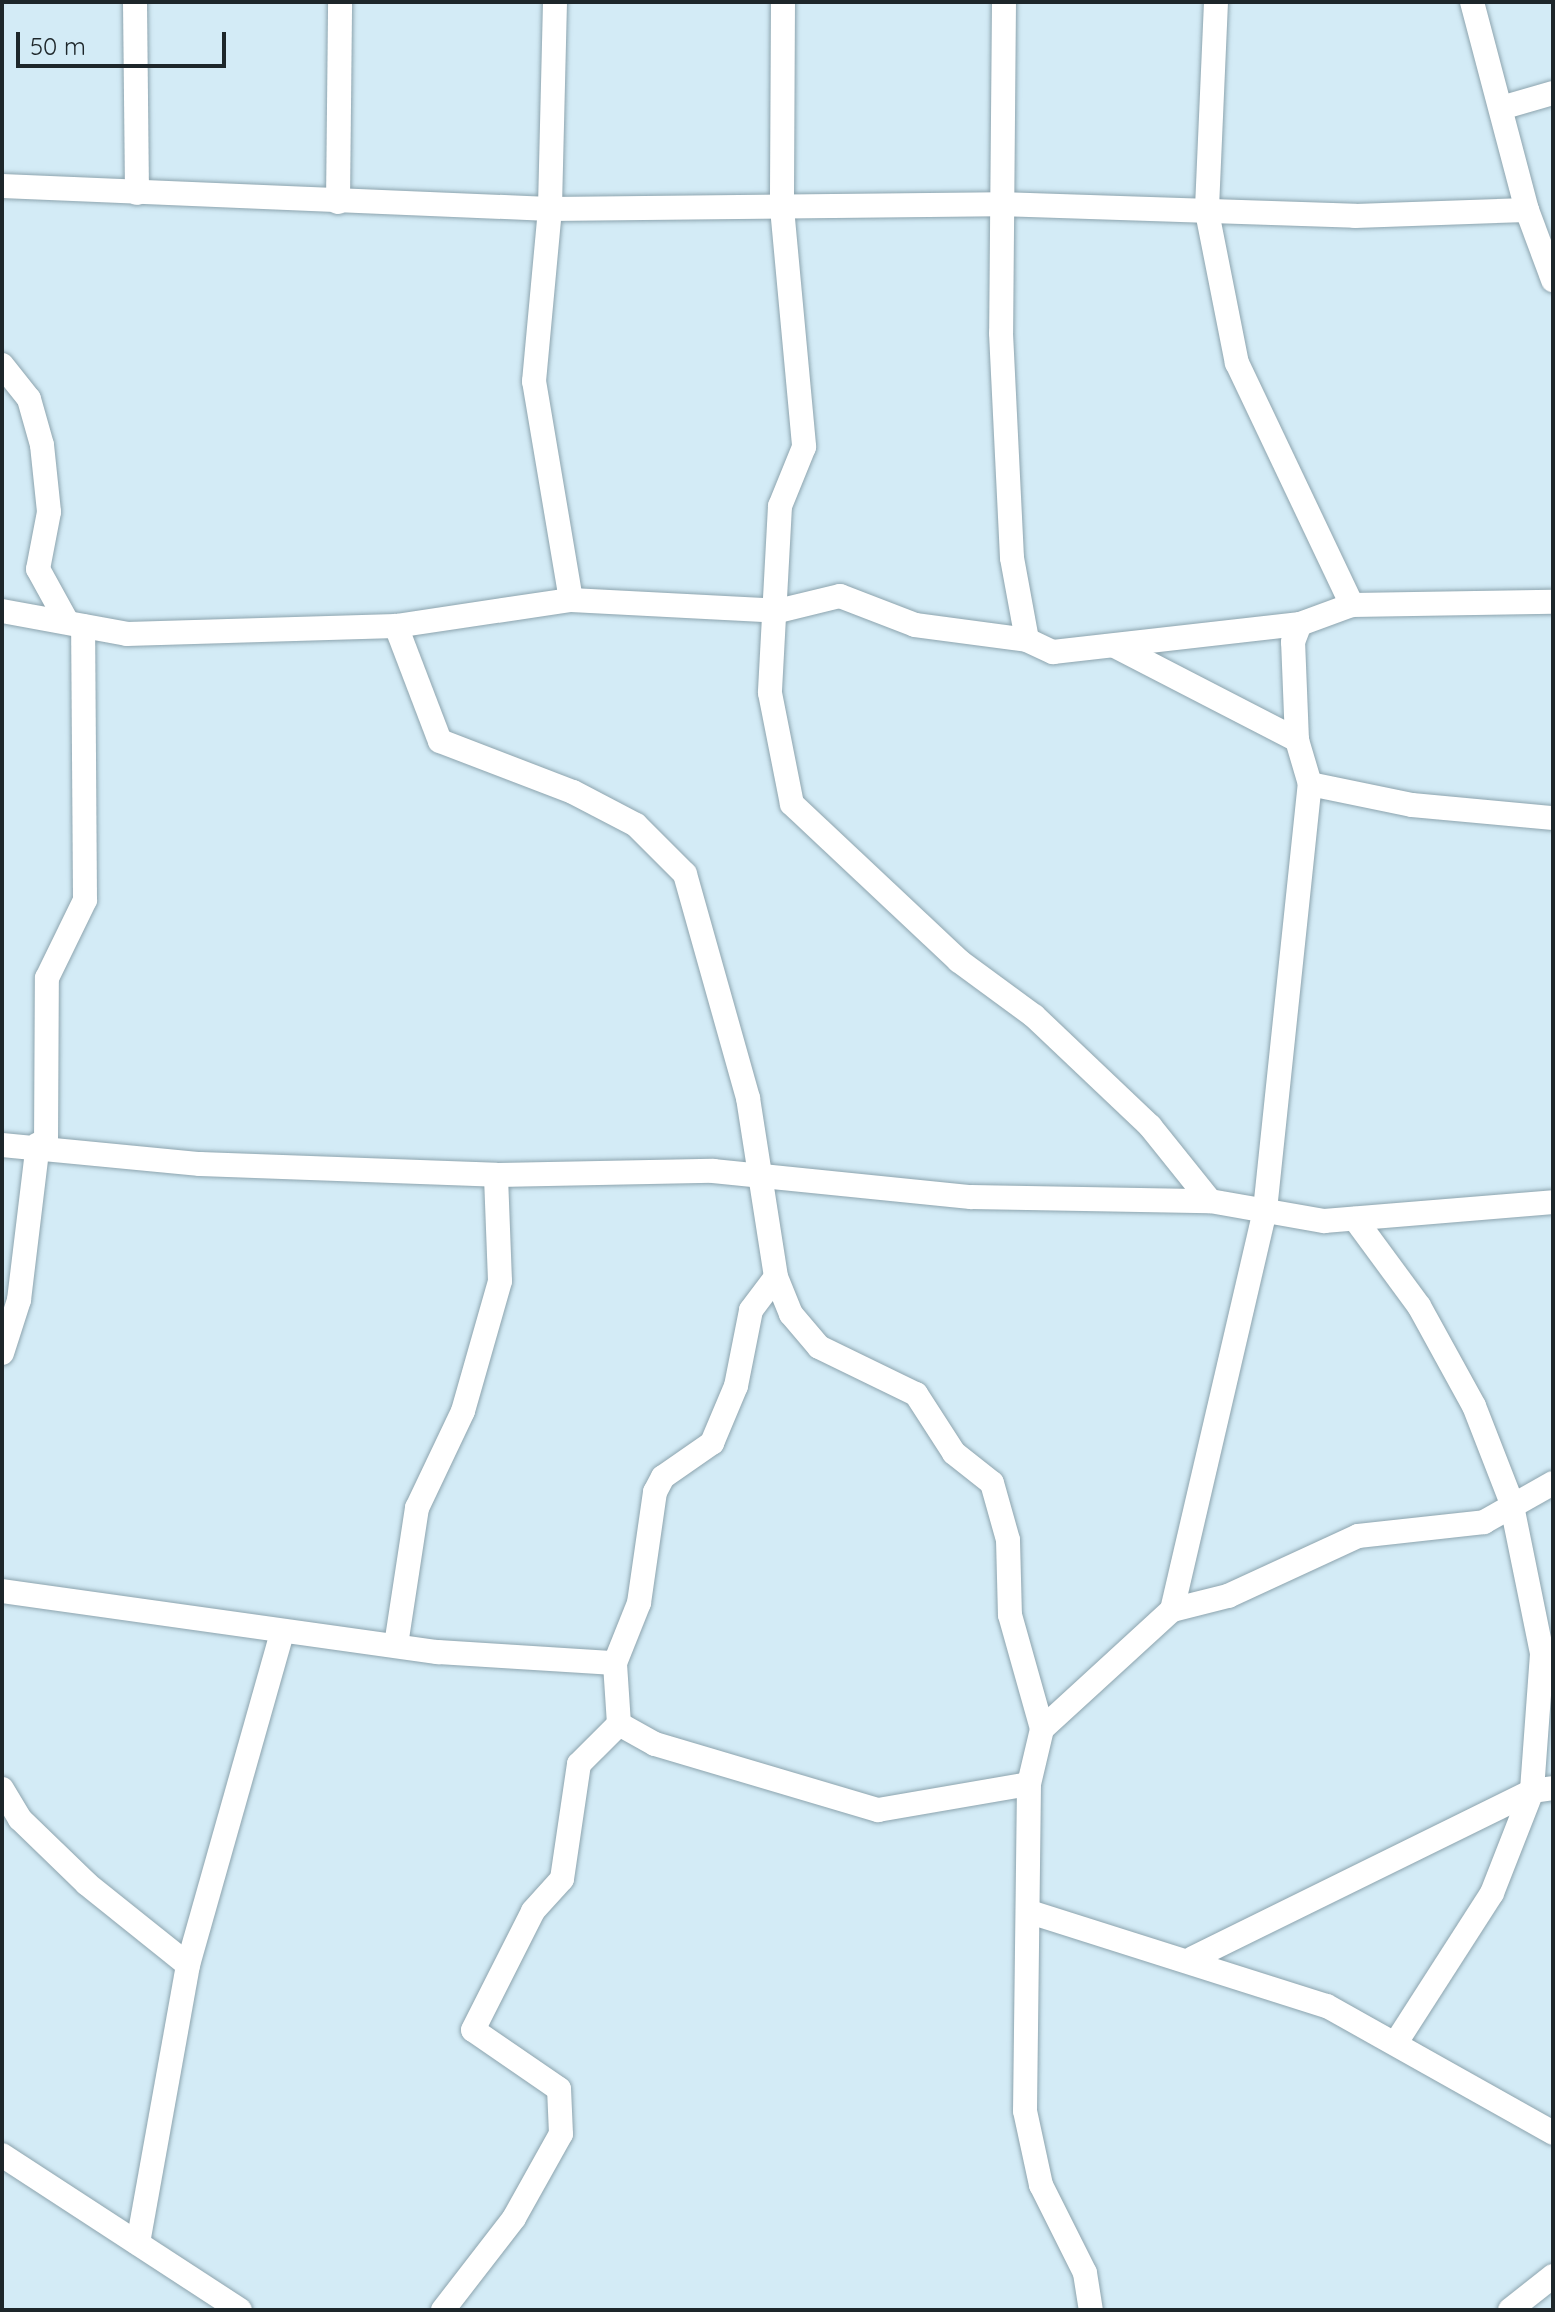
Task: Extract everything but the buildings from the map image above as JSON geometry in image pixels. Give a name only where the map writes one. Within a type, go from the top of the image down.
[{"type":"street","points":[[135,2],[137,193]]},
{"type":"street","points":[[338,202],[340,2]]},
{"type":"street","points":[[555,2],[550,209],[534,381],[571,600]]},
{"type":"street","points":[[783,2],[782,208],[804,447],[780,506],[778,611],[770,693],[792,804],[959,961],[1034,1016],[1150,1126],[1210,1201]]},
{"type":"street","points":[[1004,2],[999,204],[1012,558],[1027,640]]},
{"type":"street","points":[[1216,2],[1207,212],[1237,363],[1352,605]]},
{"type":"street","points":[[1472,2],[1527,210],[1552,277]]},
{"type":"street","points":[[1501,108],[1553,93]]},
{"type":"street","points":[[2,186],[550,209],[999,204],[1207,212],[1527,210]]},
{"type":"street","points":[[2,365],[29,399],[42,445],[49,512],[38,569],[75,623],[85,900],[47,978],[42,1144],[19,1300],[2,1353]]},
{"type":"street","points":[[2,611],[127,634],[396,626],[571,600],[778,611],[840,596],[915,625],[1027,640],[1053,652],[1300,624],[1352,605],[1553,602]]},
{"type":"street","points":[[1172,1610],[1265,1210],[1310,784],[1297,740],[1293,642],[1300,624]]},
{"type":"street","points":[[396,626],[440,741],[573,792],[636,825],[685,874],[766,1175],[776,1277],[802,1330],[819,1347],[916,1394],[954,1453],[992,1483],[1008,1540],[1010,1615],[1042,1729],[1029,1784],[1033,1913],[1025,2111],[1041,2185],[1085,2273],[1091,2310]]},
{"type":"street","points":[[1114,645],[1297,740]]},
{"type":"street","points":[[1310,784],[1412,805],[1553,818]]},
{"type":"street","points":[[2,1145],[42,1144],[200,1164],[496,1175],[766,1175],[971,1197],[1210,1201],[1265,1210],[1296,1219],[1355,1219],[1553,1202]]},
{"type":"street","points":[[396,1645],[417,1508],[463,1411],[500,1281],[496,1175]]},
{"type":"street","points":[[1355,1219],[1441,1341],[1511,1501],[1547,1653],[1543,1789],[1492,1893],[1397,2041]]},
{"type":"street","points":[[443,2310],[514,2218],[561,2134],[565,2105],[559,2089],[473,2030],[533,1911],[562,1879],[579,1764],[619,1724],[615,1663],[639,1603],[655,1492],[663,1477],[712,1443],[736,1386],[751,1310],[776,1277]]},
{"type":"street","points":[[1042,1729],[1172,1610],[1228,1596],[1321,1548],[1396,1530],[1484,1522],[1511,1501],[1553,1483]]},
{"type":"street","points":[[2,1591],[282,1633],[615,1663]]},
{"type":"street","points":[[138,2243],[188,1965],[282,1633]]},
{"type":"street","points":[[619,1724],[655,1744],[878,1810],[1029,1784]]},
{"type":"street","points":[[2,1789],[20,1819],[87,1884],[188,1965]]},
{"type":"street","points":[[1193,1958],[1543,1789]]},
{"type":"street","points":[[1033,1913],[1193,1958],[1327,2006],[1397,2041],[1553,2133]]},
{"type":"street","points":[[2,2155],[240,2310]]},
{"type":"street","points":[[1510,2310],[1553,2276]]}]
